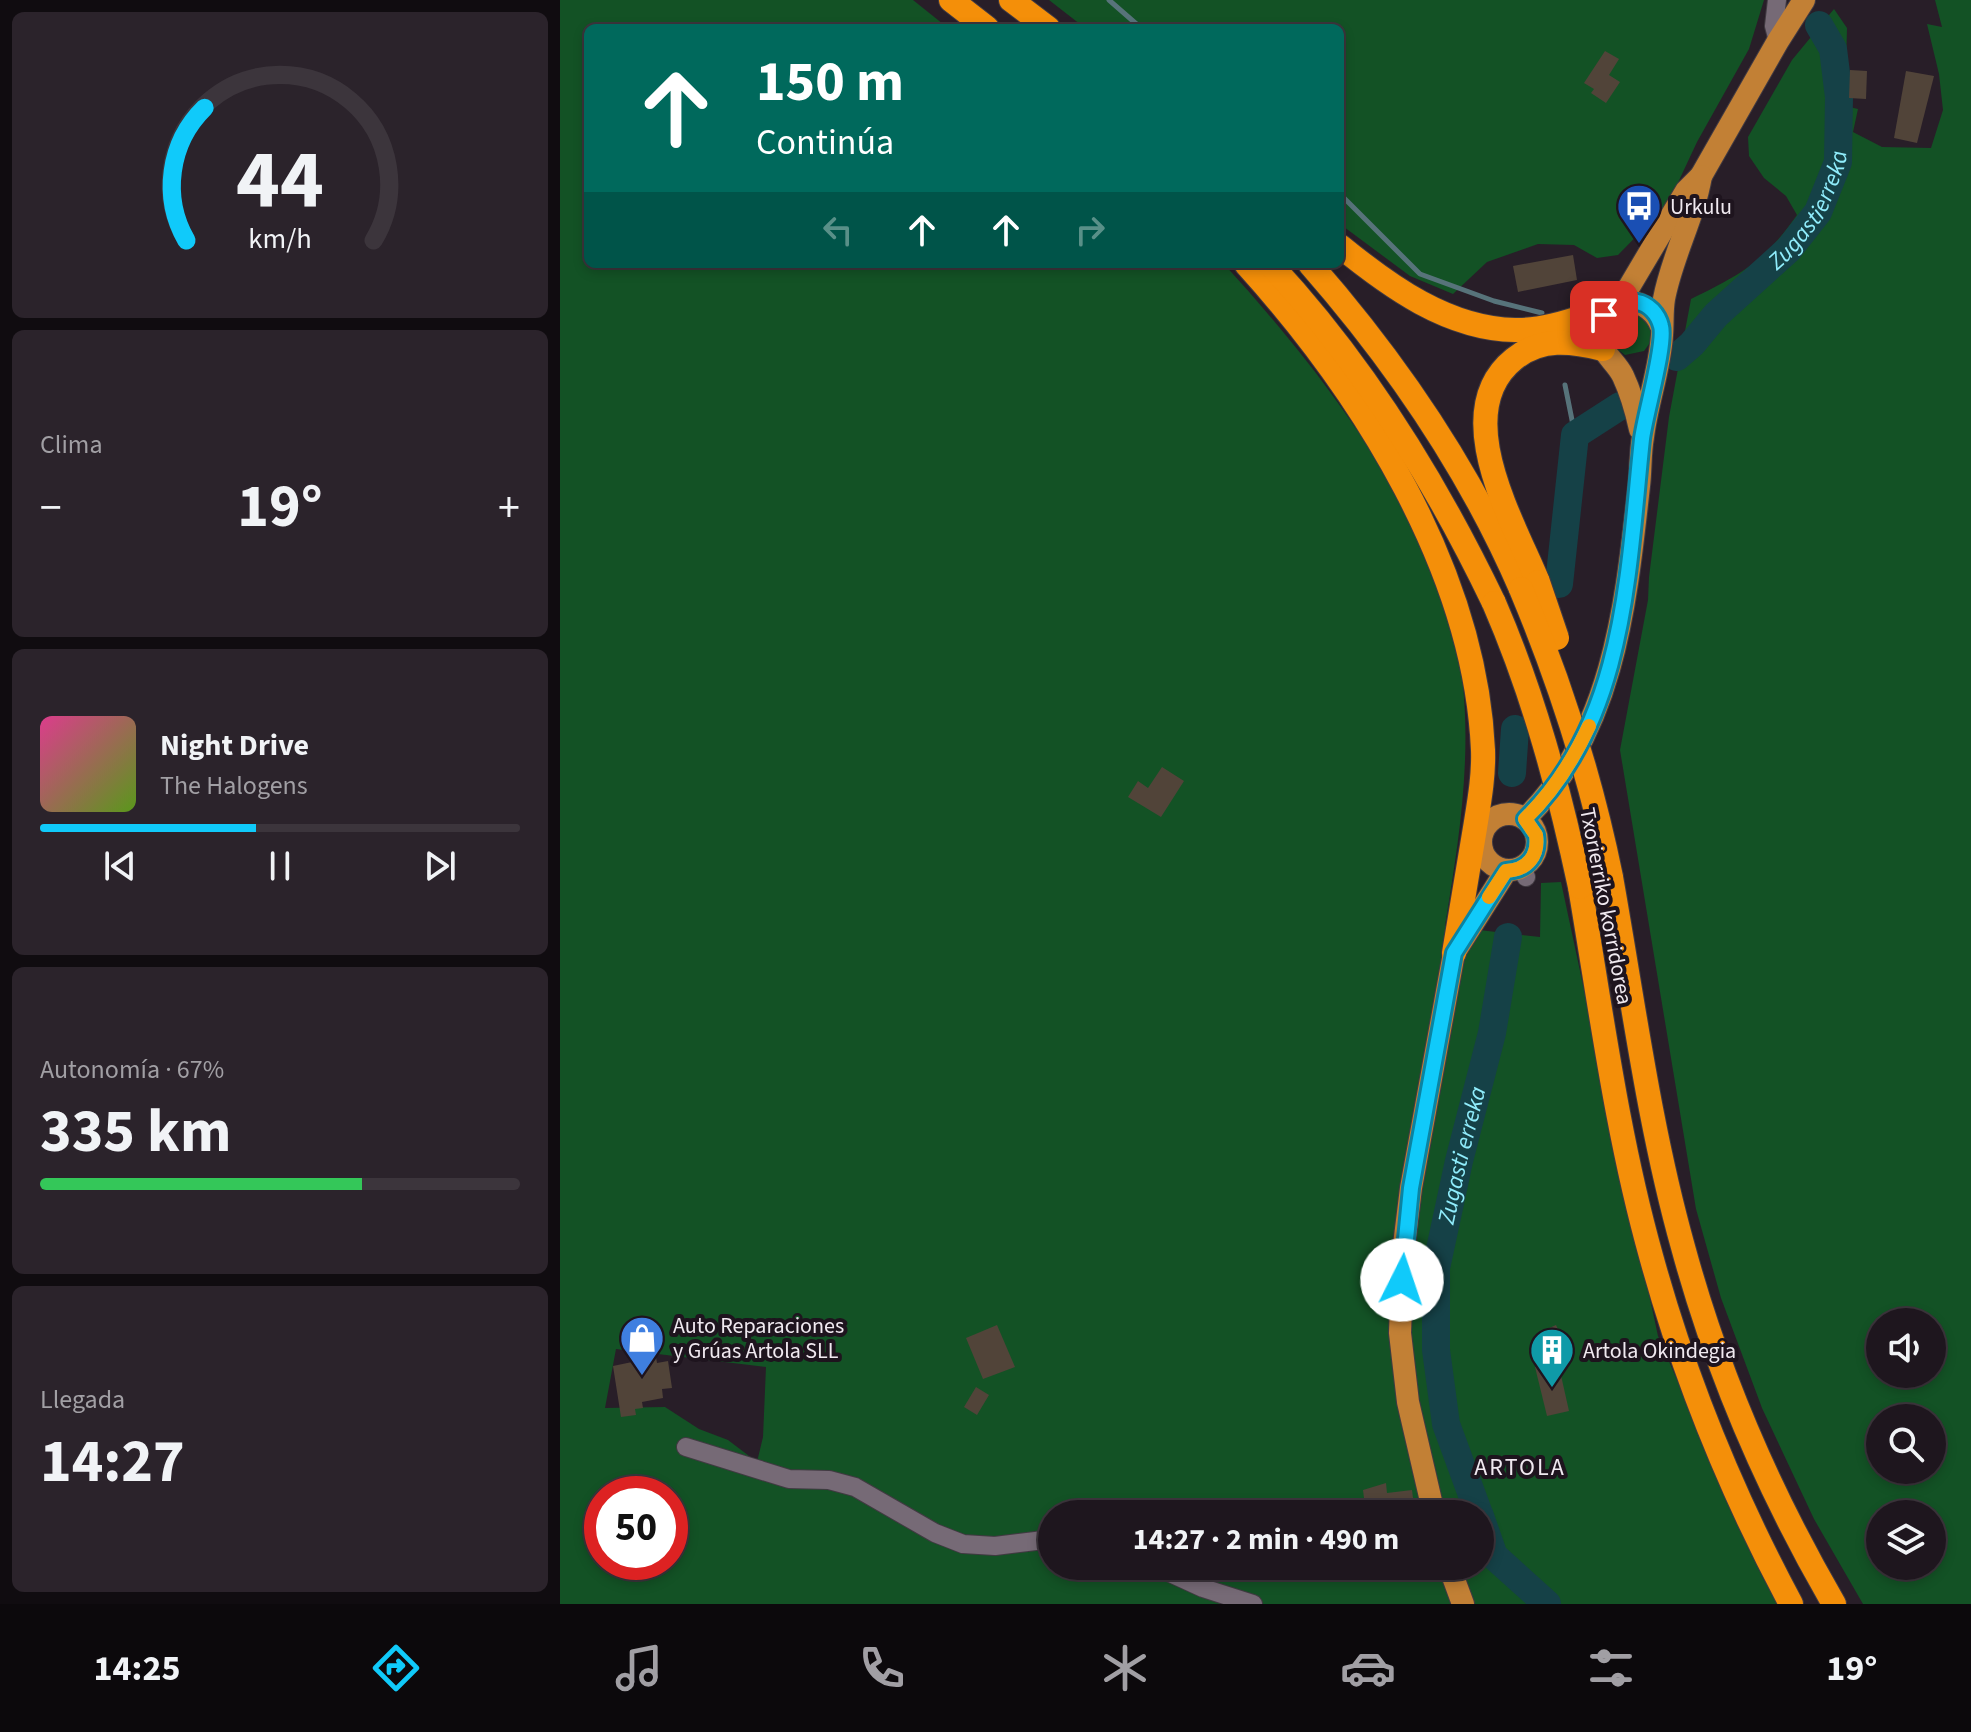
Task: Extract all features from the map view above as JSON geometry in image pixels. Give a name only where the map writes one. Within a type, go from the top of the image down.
[{"type":"highway","points":[[951,0],[982,24]]},
{"type":"highway","points":[[1011,0],[1043,24]]},
{"type":"highway","points":[[1344,249],[1394,287],[1429,307],[1463,321],[1514,330],[1537,328],[1614,306]]},
{"type":"highway","points":[[1249,268],[1298,325],[1346,393],[1373,434],[1424,529],[1457,609],[1466,643],[1480,715],[1483,767],[1493,820]]},
{"type":"highway","name":"Txorierriko korridorea","points":[[1274,268],[1331,333],[1406,440],[1456,526],[1494,603],[1540,724],[1560,796],[1580,887],[1619,1114],[1653,1266],[1682,1359],[1707,1422],[1791,1604]]},
{"type":"highway","points":[[1313,268],[1374,342],[1424,413],[1530,586]]},
{"type":"highway","points":[[1530,586],[1489,457],[1484,430],[1485,403],[1506,365],[1534,347],[1567,342],[1608,355]]},
{"type":"highway","name":"Txorierriko korridorea","points":[[1530,586],[1579,702],[1598,780],[1600,822],[1658,1143],[1682,1246],[1701,1308],[1761,1465],[1834,1604]]},
{"type":"highway","points":[[1454,953],[1483,767]]},
{"type":"main road","points":[[1642,438],[1634,406],[1599,332],[1604,315],[1614,306],[1686,191],[1701,176],[1799,9]]},
{"type":"main road","points":[[1525,819],[1542,803],[1568,764],[1596,711],[1608,678],[1626,586],[1640,483],[1642,438],[1671,267],[1698,194],[1701,176]]},
{"type":"main road","points":[[1608,355],[1622,364],[1641,363],[1649,359],[1661,335],[1653,310],[1645,305],[1636,302],[1614,306]]},
{"type":"main road","points":[[1431,1500],[1408,1402],[1400,1333],[1402,1266],[1411,1188],[1454,953],[1535,854],[1537,844],[1532,826],[1525,819],[1509,814],[1493,820],[1483,833],[1484,856],[1460,917]]},
{"type":"main road","points":[[1484,856],[1494,866],[1518,872]]},
{"type":"main road","points":[[1454,1580],[1463,1604]]},
{"type":"street","points":[[1777,0],[1774,26],[1778,41]]},
{"type":"street","points":[[686,1447],[789,1479],[829,1480],[855,1487],[935,1533],[963,1544],[995,1546],[1038,1541]]},
{"type":"street","points":[[1186,1580],[1253,1604]]},
{"type":"green space","points":[[560,0],[913,0],[943,24],[584,24],[584,268],[1228,268],[1302,355],[1375,458],[1407,513],[1433,570],[1452,627],[1463,685],[1465,746],[1462,806],[1445,926],[1540,937],[1541,883],[1561,882],[1658,1336],[1763,1578],[1778,1604],[560,1604]],"holes":[[[616,1349],[766,1367],[763,1437],[757,1462],[728,1440],[699,1429],[665,1407],[605,1408]]]},
{"type":"green space","points":[[1049,0],[1764,0],[1749,49],[1697,142],[1668,204],[1618,255],[1597,258],[1574,245],[1538,244],[1487,262],[1453,294],[1410,276],[1344,227],[1344,24],[1080,24]]},
{"type":"green space","points":[[1935,0],[1971,0],[1971,1604],[1863,1604],[1814,1519],[1762,1408],[1721,1298],[1696,1209],[1620,750],[1648,600],[1669,417],[1691,299],[1751,265],[1774,244],[1797,215],[1786,196],[1764,178],[1749,156],[1748,137],[1792,60],[1834,9],[1847,28],[1845,106],[1858,109],[1853,132],[1882,147],[1931,148],[1943,110],[1939,74],[1927,24],[1942,27]]},
{"type":"green space","points":[[1634,310],[1652,327],[1652,340],[1644,351],[1625,355],[1611,344],[1608,332],[1616,315]]},
{"type":"building","points":[[1605,51],[1619,59],[1609,75],[1620,82],[1606,103],[1591,93],[1594,89],[1584,83]]},
{"type":"building","points":[[1850,70],[1867,71],[1866,99],[1849,98]]},
{"type":"building","points":[[1906,71],[1934,76],[1917,143],[1894,138]]},
{"type":"building","points":[[1573,255],[1577,280],[1518,292],[1513,266]]},
{"type":"building","points":[[1162,767],[1184,781],[1161,817],[1128,797],[1138,781],[1148,788]]},
{"type":"building","points":[[997,1325],[1015,1367],[983,1379],[966,1338]]},
{"type":"building","points":[[1556,1325],[1570,1355],[1552,1364],[1538,1333]]},
{"type":"building","name":"Auto Reparaciones y Grúas Artola SLL","points":[[656,1357],[657,1363],[668,1361],[672,1388],[662,1389],[663,1398],[642,1402],[643,1408],[635,1409],[636,1415],[621,1417],[613,1366]]},
{"type":"building","name":"Artola Okindegia","points":[[1558,1362],[1569,1411],[1547,1416],[1535,1367]]},
{"type":"building","points":[[976,1387],[989,1395],[977,1415],[964,1407]]},
{"type":"building","points":[[1386,1483],[1387,1493],[1412,1490],[1413,1500],[1364,1500],[1363,1490]]},
{"type":"waterway","points":[[1109,0],[1136,24]]},
{"type":"waterway","name":"Zugastierreka","points":[[1677,357],[1716,315],[1789,249],[1818,212],[1838,162],[1839,97],[1833,49],[1819,25]]},
{"type":"waterway","points":[[1344,198],[1420,274],[1494,301],[1542,313]]},
{"type":"waterway","points":[[1565,385],[1575,435]]},
{"type":"waterway","points":[[1559,584],[1575,435],[1620,406]]},
{"type":"waterway","points":[[1512,773],[1515,729]]},
{"type":"waterway","name":"Zugasti erreka","points":[[1474,1500],[1446,1424],[1436,1350],[1436,1268],[1459,1161],[1492,1033],[1508,937]]},
{"type":"waterway","name":"Zugasti erreka","points":[[1494,1556],[1547,1604]]},
{"type":"slow traffic","points":[[1489,897],[1506,871],[1522,868],[1535,854],[1536,835],[1525,819],[1542,803],[1589,726]]},
{"type":"place","name":"Urkulu","points":[[1639,245]]},
{"type":"place","name":"Auto Reparaciones y Grúas Artola SLL","points":[[642,1377]]},
{"type":"place","name":"Artola Okindegia","points":[[1552,1389]]},
{"type":"district","name":"ARTOLA","points":[[1520,1467]]},
{"type":"route","points":[[1402,1280],[1411,1188],[1454,953],[1506,871],[1522,868],[1535,854],[1536,835],[1525,819],[1542,803],[1583,739],[1602,696],[1614,655],[1640,483],[1642,438],[1662,335],[1658,317],[1645,305],[1627,301],[1610,308],[1604,315]]}]
